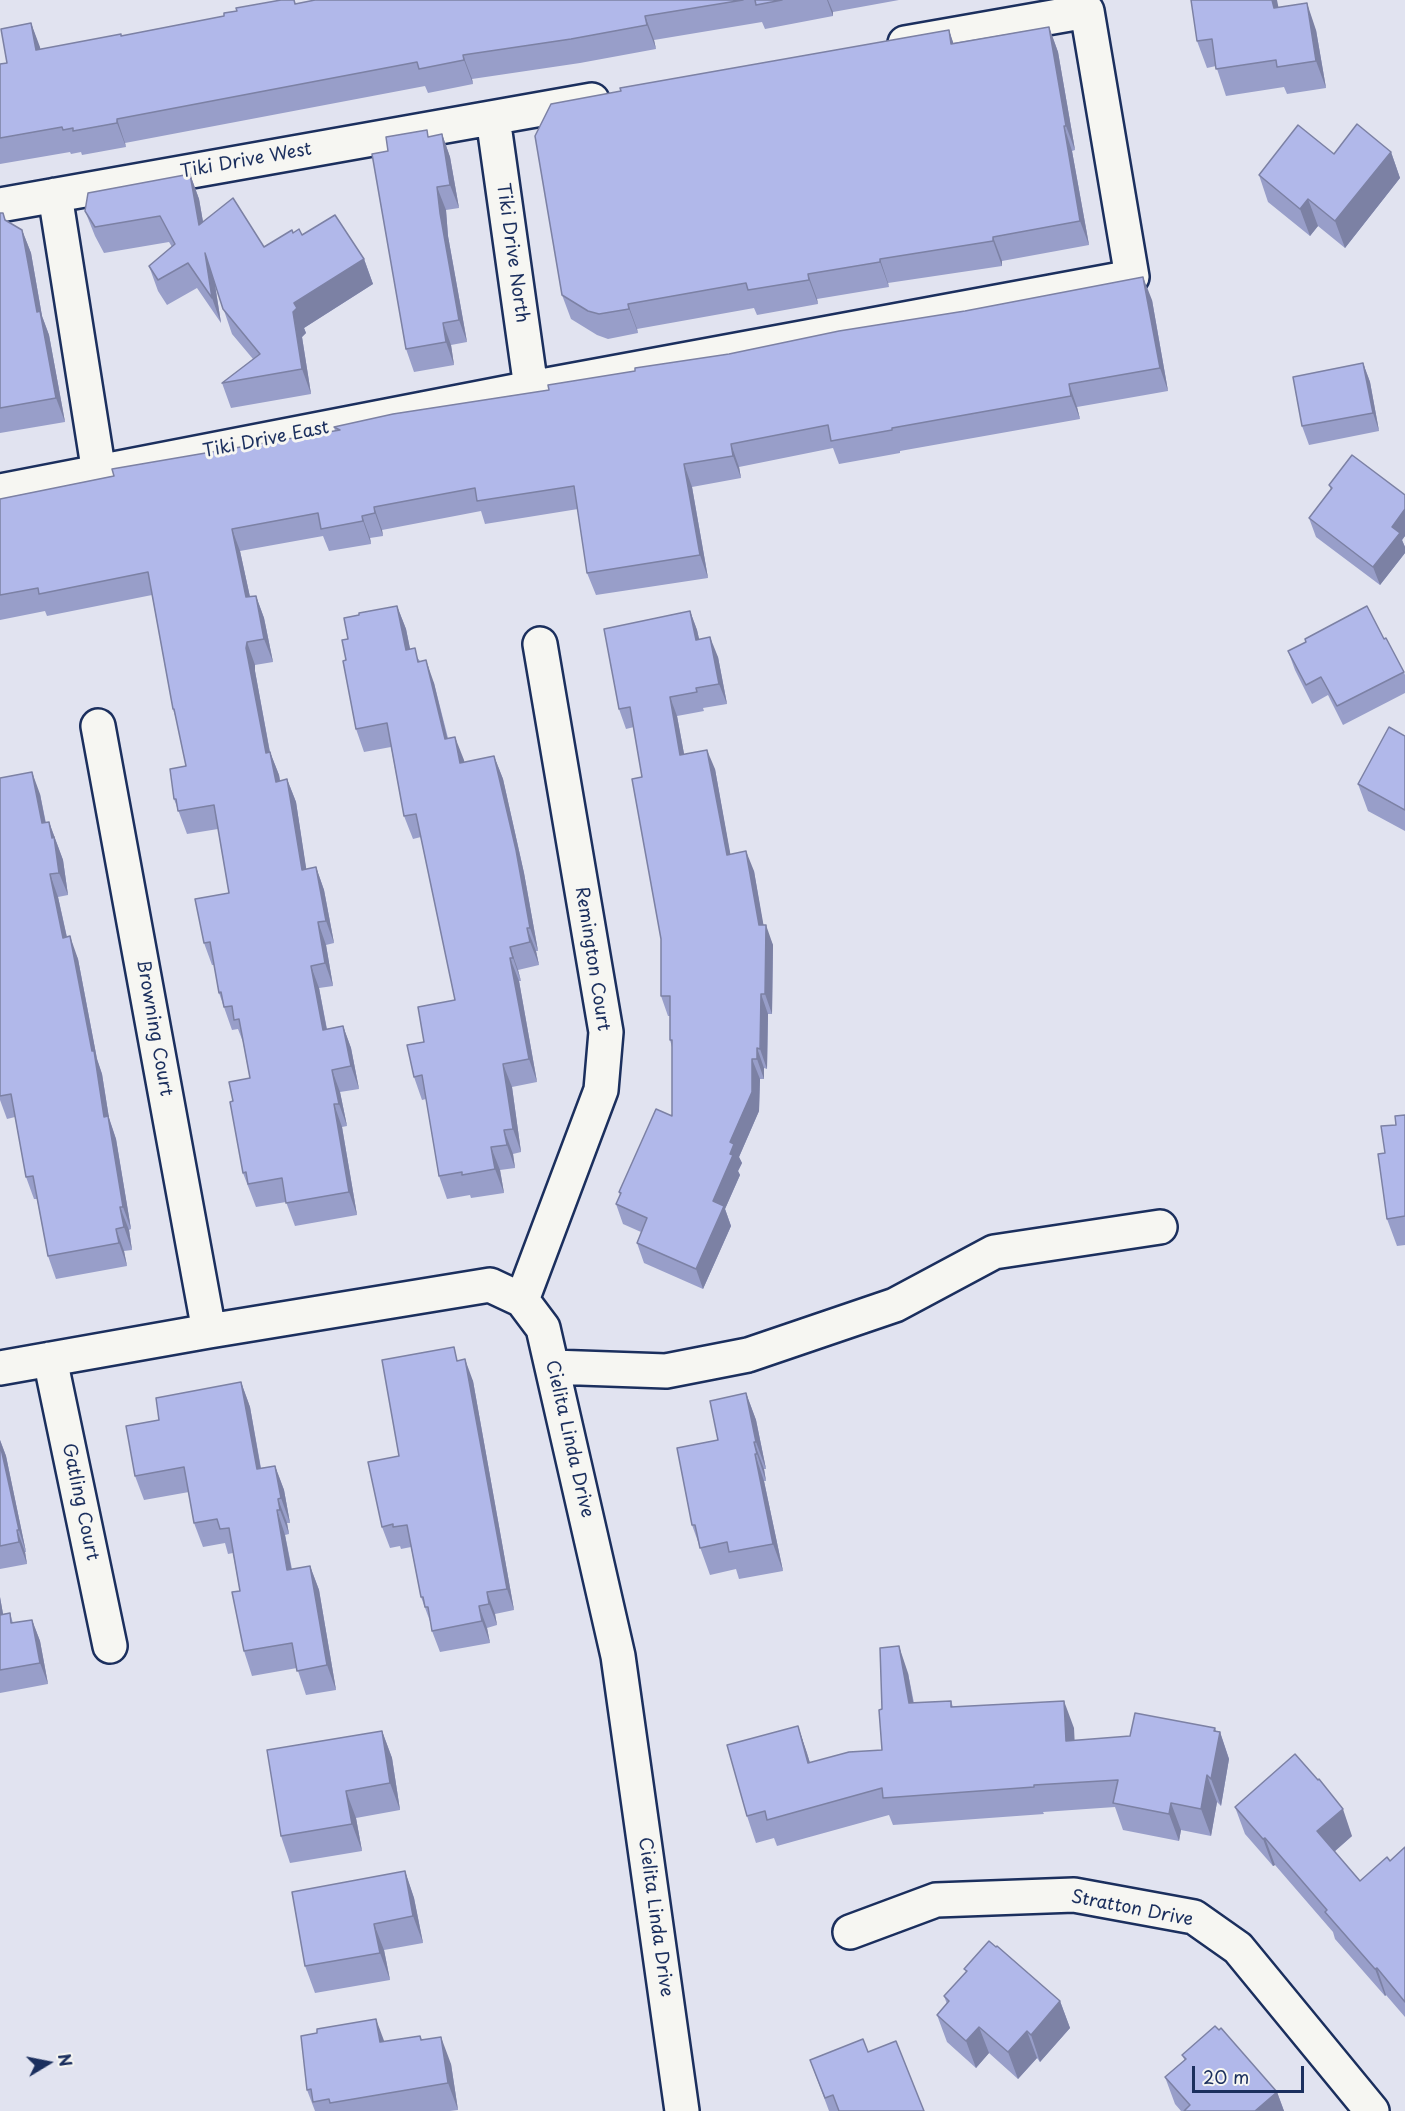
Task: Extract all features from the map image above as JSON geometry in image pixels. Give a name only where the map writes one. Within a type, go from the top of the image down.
[{"type":"street","name":"Tiki Drive East","points":[[0,491],[531,388],[1132,277],[1087,11],[877,48]]},
{"type":"street","name":"Tiki Drive West","points":[[0,205],[621,95]]},
{"type":"street","name":"Tiki Drive North","points":[[493,118],[531,388]]},
{"type":"street","points":[[55,195],[99,472]]},
{"type":"street","name":"Remington Court","points":[[522,1299],[601,1090],[606,1032],[540,644]]},
{"type":"street","name":"Browning Court","points":[[98,726],[209,1330]]},
{"type":"street","points":[[552,1367],[666,1371],[748,1355],[895,1305],[994,1252],[1160,1227]]},
{"type":"street","points":[[0,1368],[209,1330],[490,1285],[522,1299]]},
{"type":"street","name":"Cielita Linda Drive","points":[[522,1299],[543,1328],[618,1656],[682,2111]]},
{"type":"street","name":"Gatling Court","points":[[50,1359],[110,1646]]},
{"type":"street","name":"Stratton Drive","points":[[850,1932],[936,1900],[1074,1895],[1194,1917],[1238,1948],[1371,2111]]},
{"type":"building","points":[[294,0],[295,4],[315,0],[743,0],[645,16],[647,25],[463,55],[464,60],[419,69],[417,62],[117,119],[117,123],[73,131],[73,128],[63,130],[62,127],[0,138],[0,64],[7,63],[1,29],[31,23],[36,50],[224,16],[224,13],[237,11],[236,8]]},
{"type":"building","points":[[755,0],[782,0],[756,5]]},
{"type":"building","points":[[1191,0],[1272,0],[1274,8],[1307,3],[1316,61],[1277,67],[1276,60],[1216,69],[1212,39],[1197,41]]},
{"type":"building","points":[[1049,27],[1080,221],[993,237],[993,241],[880,259],[880,262],[808,274],[809,280],[748,290],[746,283],[628,304],[629,309],[599,314],[588,311],[562,295],[535,136],[551,104],[621,91],[620,88],[949,30],[951,44]]},
{"type":"building","points":[[1357,124],[1391,152],[1335,221],[1308,199],[1300,209],[1259,175],[1298,125],[1334,154]]},
{"type":"building","points":[[427,130],[428,137],[442,134],[450,185],[437,187],[459,320],[443,323],[446,342],[406,349],[372,154],[388,151],[386,137]]},
{"type":"building","points":[[190,174],[199,225],[233,198],[264,247],[292,230],[293,233],[299,229],[302,235],[335,215],[364,259],[294,303],[297,308],[293,312],[302,369],[222,383],[260,354],[223,309],[205,253],[212,298],[188,263],[158,280],[149,266],[175,244],[160,216],[95,227],[85,211],[88,193]]},
{"type":"building","points":[[0,213],[3,213],[5,220],[22,230],[56,398],[0,408]]},
{"type":"building","points":[[1143,277],[1160,368],[1069,384],[1071,396],[831,441],[828,425],[731,444],[733,456],[684,464],[700,555],[587,573],[574,486],[477,501],[475,488],[374,507],[375,513],[362,516],[363,521],[321,529],[318,513],[232,529],[246,597],[256,596],[264,639],[247,642],[246,648],[266,753],[270,752],[276,782],[287,779],[302,870],[316,867],[326,921],[318,922],[325,963],[311,966],[323,1030],[343,1026],[351,1066],[332,1070],[339,1104],[334,1104],[349,1192],[286,1203],[282,1178],[248,1184],[246,1172],[243,1173],[230,1102],[233,1101],[229,1082],[250,1078],[239,1019],[234,1020],[232,1006],[224,1007],[221,992],[219,993],[210,942],[204,943],[195,899],[229,893],[214,805],[178,811],[176,799],[174,799],[170,769],[186,766],[173,709],[148,572],[39,594],[38,588],[0,595],[0,499],[114,476],[112,469],[340,430],[334,427],[393,414],[549,390],[548,385],[635,371],[635,368],[729,354],[839,331],[965,311]]},
{"type":"building","points":[[1363,363],[1373,413],[1302,426],[1293,377]]},
{"type":"building","points":[[1352,455],[1405,495],[1405,509],[1392,527],[1400,533],[1373,567],[1309,518],[1332,488],[1329,485]]},
{"type":"building","points":[[397,606],[406,650],[415,648],[418,662],[426,660],[445,739],[455,737],[460,763],[494,756],[516,850],[530,928],[527,928],[530,942],[510,947],[513,958],[510,958],[529,1059],[503,1064],[513,1129],[504,1130],[507,1145],[491,1147],[495,1169],[462,1175],[462,1172],[439,1176],[422,1075],[414,1077],[407,1045],[424,1042],[418,1007],[455,1000],[416,814],[404,816],[387,723],[356,729],[343,661],[346,660],[342,640],[348,639],[344,618]]},
{"type":"building","points":[[1367,606],[1404,672],[1337,706],[1321,677],[1306,685],[1288,651],[1306,642],[1305,639]]},
{"type":"building","points":[[690,611],[696,640],[710,637],[719,684],[696,688],[697,692],[670,697],[680,755],[707,750],[727,855],[746,851],[759,925],[766,925],[765,994],[761,994],[760,1049],[757,1048],[757,1059],[752,1059],[752,1092],[730,1142],[734,1144],[730,1154],[733,1155],[713,1201],[724,1206],[696,1269],[637,1243],[647,1218],[616,1204],[621,1193],[619,1192],[656,1109],[672,1116],[672,1040],[670,1040],[670,996],[661,996],[661,939],[632,779],[642,777],[630,707],[619,709],[604,629]]},
{"type":"building","points":[[1389,727],[1405,736],[1405,810],[1358,784]]},
{"type":"building","points":[[32,772],[42,823],[49,822],[52,838],[54,837],[59,873],[50,874],[63,938],[70,936],[92,1051],[94,1051],[104,1117],[108,1116],[123,1207],[120,1207],[124,1227],[116,1229],[119,1243],[48,1256],[33,1176],[26,1177],[11,1094],[0,1096],[0,778]]},
{"type":"building","points":[[1405,1115],[1405,1216],[1387,1219],[1378,1154],[1385,1153],[1381,1126],[1396,1125],[1395,1116]]},
{"type":"building","points":[[454,1347],[457,1361],[465,1359],[507,1589],[487,1592],[489,1604],[479,1606],[482,1621],[432,1631],[428,1607],[425,1607],[423,1597],[421,1597],[407,1525],[393,1527],[393,1524],[382,1527],[368,1462],[399,1456],[382,1360]]},
{"type":"building","points":[[241,1382],[257,1469],[275,1466],[281,1498],[278,1499],[280,1510],[277,1510],[287,1570],[310,1566],[327,1665],[297,1671],[292,1643],[244,1651],[232,1592],[240,1591],[229,1528],[220,1529],[217,1519],[194,1523],[184,1467],[135,1476],[126,1426],[159,1420],[156,1398]]},
{"type":"building","points":[[746,1393],[756,1442],[754,1442],[757,1454],[755,1454],[773,1544],[729,1552],[727,1542],[700,1548],[695,1525],[692,1525],[677,1448],[718,1440],[710,1401]]},
{"type":"building","points":[[0,1444],[19,1530],[17,1530],[19,1542],[0,1546]]},
{"type":"building","points":[[10,1613],[11,1623],[32,1620],[40,1663],[0,1670],[0,1615]]},
{"type":"building","points":[[899,1646],[909,1703],[951,1701],[951,1707],[1064,1701],[1066,1741],[1130,1736],[1135,1713],[1215,1728],[1214,1731],[1220,1732],[1211,1779],[1207,1775],[1201,1809],[1171,1803],[1169,1814],[1113,1803],[1118,1780],[883,1798],[882,1788],[767,1820],[765,1811],[747,1816],[727,1745],[798,1726],[808,1763],[849,1752],[882,1750],[879,1710],[882,1709],[880,1648]]},
{"type":"building","points":[[382,1731],[390,1783],[346,1791],[352,1824],[281,1836],[267,1750]]},
{"type":"building","points":[[1295,1754],[1343,1809],[1317,1831],[1360,1881],[1387,1857],[1390,1861],[1405,1847],[1405,2002],[1325,1912],[1327,1910],[1265,1838],[1263,1839],[1235,1807]]},
{"type":"building","points":[[405,1871],[413,1916],[374,1924],[380,1953],[305,1966],[292,1892]]},
{"type":"building","points":[[989,1941],[1060,2001],[1031,2035],[1027,2031],[1008,2052],[979,2027],[966,2041],[937,2015],[949,2001],[944,1996],[967,1971],[964,1969]]},
{"type":"building","points":[[376,2019],[380,2042],[420,2036],[421,2040],[441,2037],[448,2083],[330,2103],[329,2099],[313,2102],[311,2089],[307,2090],[301,2036],[317,2033],[317,2029]]},
{"type":"building","points":[[1215,2026],[1219,2030],[1221,2028],[1277,2092],[1255,2111],[1184,2111],[1190,2105],[1165,2077],[1186,2059],[1182,2055]]},
{"type":"building","points":[[863,2039],[868,2052],[896,2041],[924,2111],[839,2111],[833,2095],[825,2098],[810,2060]]}]
